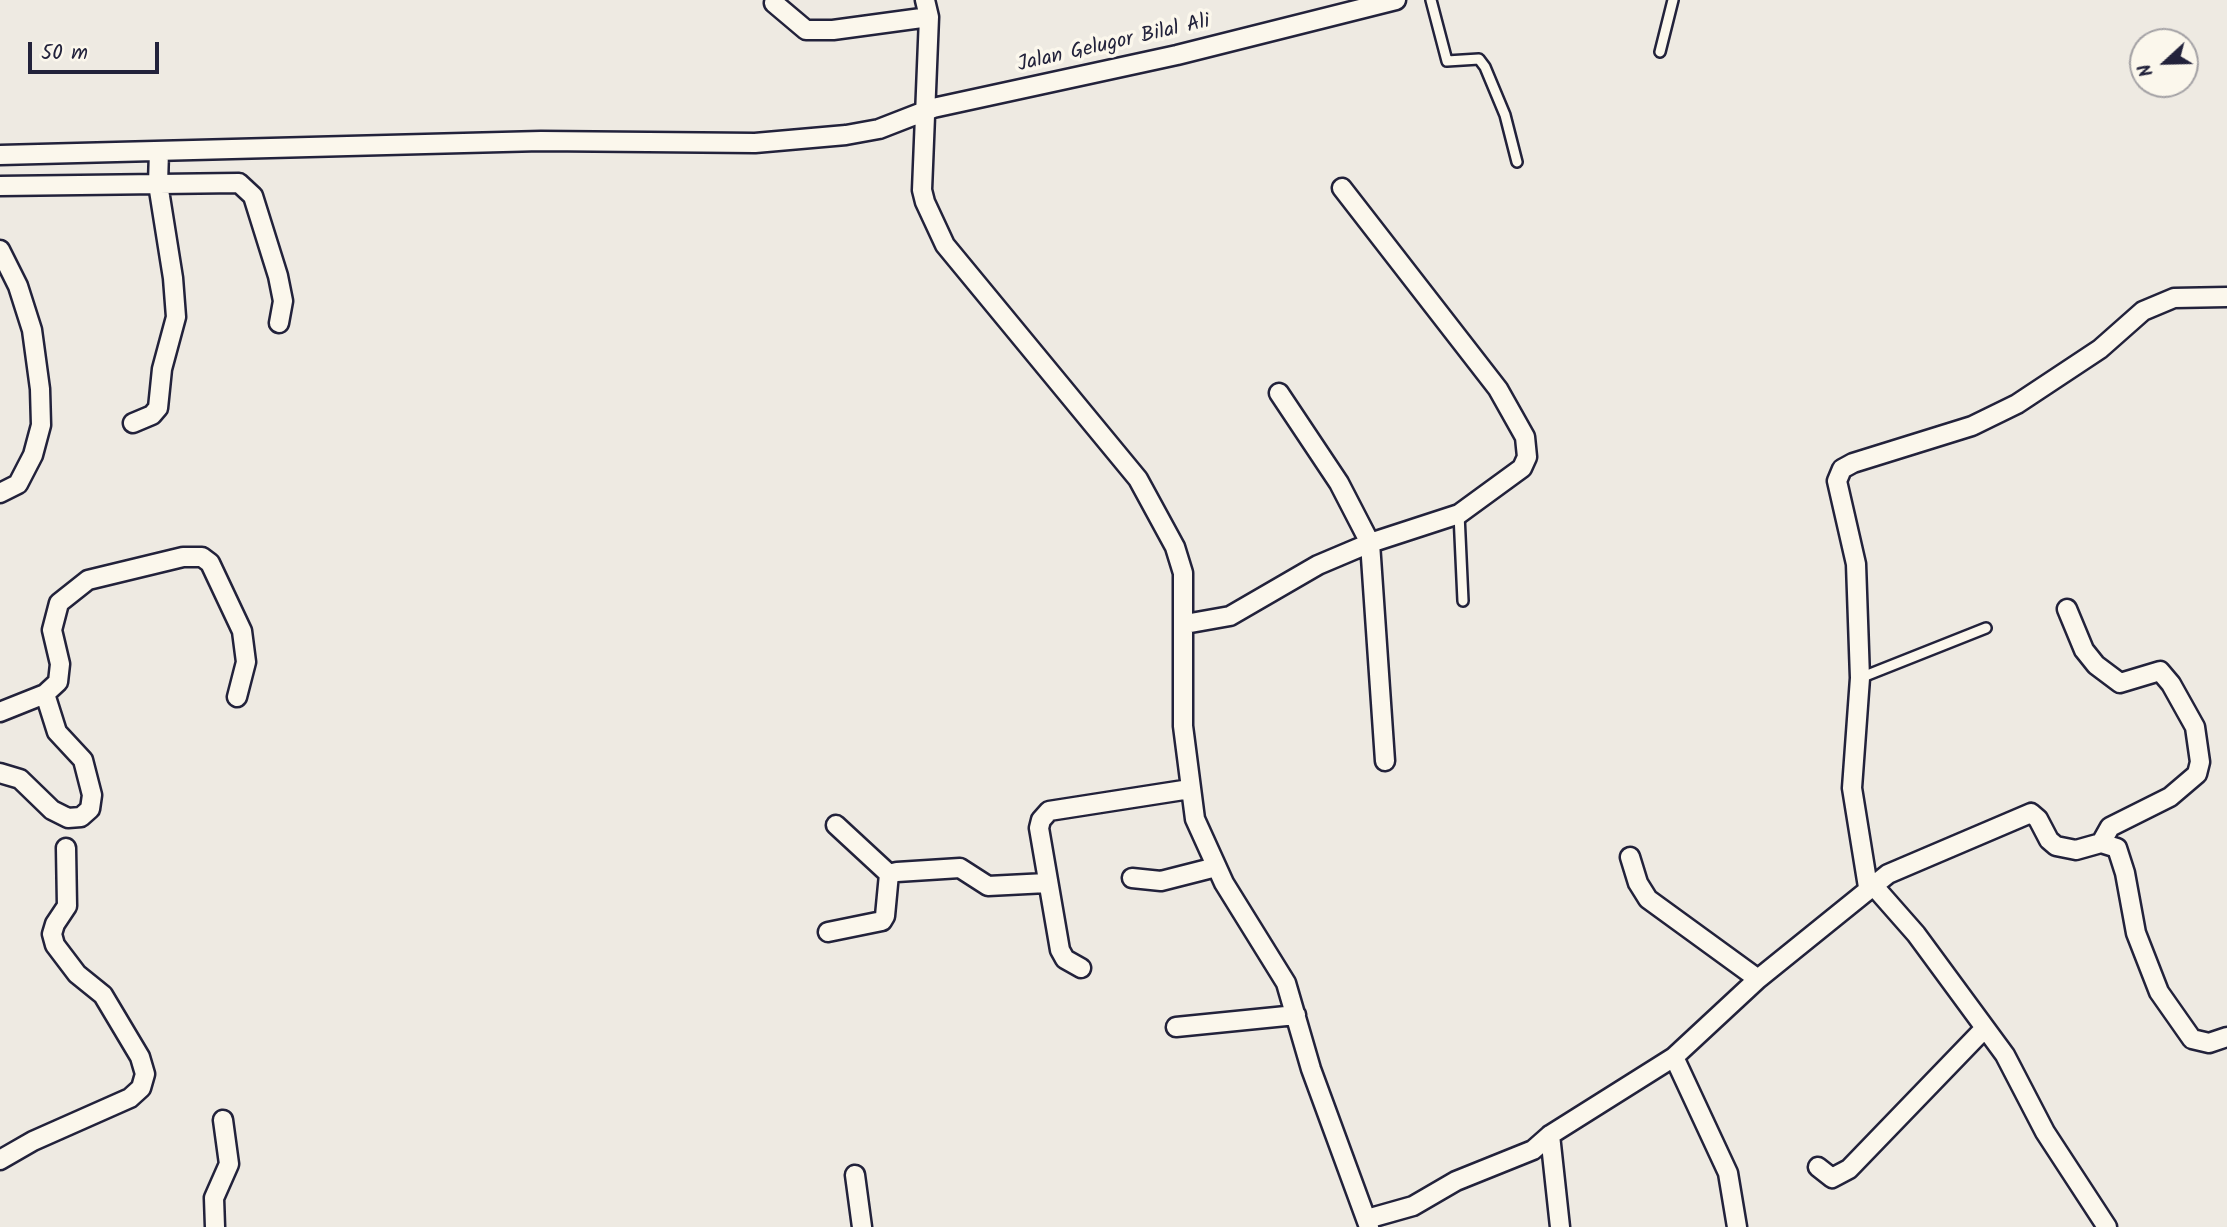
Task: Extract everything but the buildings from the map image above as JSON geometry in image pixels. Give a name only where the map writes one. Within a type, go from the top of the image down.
[{"type":"street","name":"Jalan Gelugor Bilal Ali","points":[[0,155],[159,154],[528,141],[755,143],[863,133],[1396,0]]},
{"type":"street","points":[[774,3],[806,30],[833,30],[927,8],[922,190],[945,245],[1122,458],[1163,519],[1183,573],[1183,726],[1195,819],[1216,867],[1279,967],[1311,1069],[1368,1223],[1427,1200],[1456,1181],[1533,1150],[1550,1135],[1674,1057],[1759,979],[1870,886],[1888,874],[2025,813],[2035,814],[2049,840],[2056,846],[2076,850],[2111,844],[2120,855],[2141,949],[2159,992],[2186,1034],[2200,1042],[2227,1037]]},
{"type":"street","points":[[133,423],[152,415],[158,408],[162,369],[176,317],[158,181],[159,154]]},
{"type":"street","points":[[0,186],[232,181],[245,187],[258,210],[282,291],[283,310],[279,323]]},
{"type":"street","points":[[1185,624],[1230,617],[1302,572],[1370,543],[1459,514],[1522,468],[1527,457],[1525,437],[1485,370],[1342,188]]},
{"type":"street","points":[[0,250],[18,286],[32,330],[40,389],[41,425],[33,455],[18,484],[0,494]]},
{"type":"street","points":[[2107,1227],[2045,1132],[2004,1055],[1916,934],[1870,886],[1852,788],[1860,678],[1856,564],[1837,481],[1842,469],[1853,463],[1972,426],[2017,404],[2100,349],[2143,311],[2174,298],[2227,297]]},
{"type":"street","points":[[1279,393],[1339,483],[1370,543],[1385,761]]},
{"type":"street","points":[[0,712],[45,694],[61,676],[52,631],[59,603],[78,586],[97,577],[183,557],[202,557],[210,563],[242,631],[246,662],[237,697]]},
{"type":"street","points":[[2067,608],[2084,650],[2096,665],[2120,683],[2160,671],[2171,684],[2195,727],[2200,762],[2197,774],[2170,797],[2110,827],[2101,844]]},
{"type":"street","points":[[0,773],[20,779],[52,810],[68,818],[81,817],[90,809],[92,795],[83,760],[57,732],[45,694]]},
{"type":"street","points":[[1081,968],[1066,959],[1060,950],[1047,883],[1039,828],[1041,820],[1049,811],[1190,789]]},
{"type":"street","points":[[836,825],[889,874],[960,868],[988,886],[1047,883]]},
{"type":"street","points":[[0,1160],[33,1141],[130,1098],[141,1088],[145,1074],[139,1057],[103,995],[77,974],[55,945],[52,934],[66,906],[66,848]]},
{"type":"street","points":[[1630,857],[1638,883],[1648,899],[1759,979]]},
{"type":"street","points":[[1132,878],[1161,881],[1216,867]]},
{"type":"street","points":[[828,932],[882,921],[885,916],[889,874]]},
{"type":"street","points":[[1176,1027],[1296,1015]]},
{"type":"street","points":[[1818,1167],[1832,1178],[1849,1169],[1985,1028]]},
{"type":"street","points":[[1674,1057],[1728,1173],[1737,1227]]},
{"type":"street","points":[[215,1227],[214,1198],[229,1164],[222,1120]]},
{"type":"street","points":[[1550,1135],[1560,1227]]},
{"type":"street","points":[[855,1175],[862,1227]]},
{"type":"lane","points":[[1431,0],[1444,54],[1451,63],[1476,58],[1482,61],[1505,114],[1517,162]]},
{"type":"lane","points":[[1660,52],[1673,0]]},
{"type":"lane","points":[[1459,514],[1463,601]]},
{"type":"lane","points":[[1860,678],[1986,628]]}]
